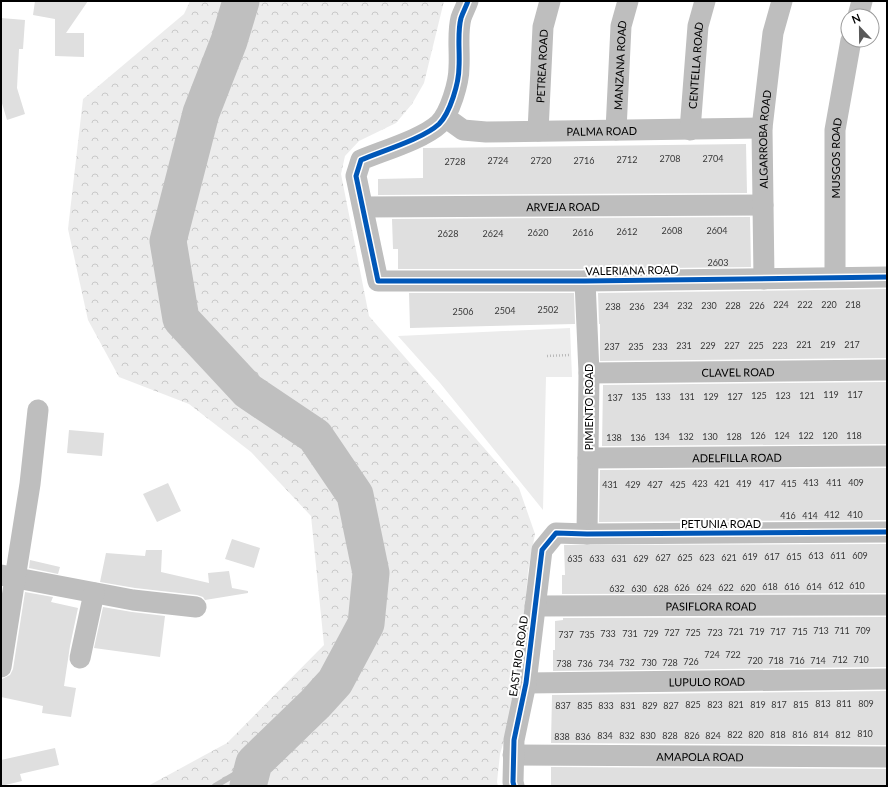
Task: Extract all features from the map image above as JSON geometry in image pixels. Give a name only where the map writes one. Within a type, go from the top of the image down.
[{"type":"street","points":[[363,207],[356,176],[361,160],[424,134],[438,125],[445,118],[457,87],[461,18],[468,1]]},
{"type":"street","name":"PETREA ROAD","points":[[538,131],[543,27],[550,1]]},
{"type":"street","name":"MANZANA ROAD","points":[[616,130],[621,26],[628,1]]},
{"type":"street","name":"CENTELLA ROAD","points":[[690,130],[698,26],[705,1]]},
{"type":"street","name":"ALGARROBA ROAD","points":[[764,279],[762,128],[773,33],[782,1]]},
{"type":"street","name":"MUSGOS ROAD","points":[[835,277],[835,130],[850,48]]},
{"type":"street","name":"PALMA ROAD","points":[[445,118],[463,130],[486,132],[762,128]]},
{"type":"street","name":"ARVEJA ROAD","points":[[363,207],[763,205]]},
{"type":"street","name":"VALERIANA ROAD","points":[[363,207],[378,281],[585,281],[887,277]]},
{"type":"street","name":"PIMIENTO ROAD","points":[[585,281],[589,373],[587,534]]},
{"type":"street","name":"CLAVEL ROAD","points":[[589,373],[887,370]]},
{"type":"street","points":[[1,667],[8,577],[30,484],[38,410]]},
{"type":"street","name":"ADELFILLA ROAD","points":[[588,458],[887,456]]},
{"type":"street","name":"PETUNIA ROAD","points":[[556,533],[887,532]]},
{"type":"street","name":"EAST RIO ROAD","points":[[514,786],[514,740],[526,682],[542,550],[556,533]]},
{"type":"street","points":[[8,577],[133,600],[196,606]]},
{"type":"street","points":[[80,658],[94,593]]},
{"type":"street","name":"PASIFLORA ROAD","points":[[536,606],[887,605]]},
{"type":"street","name":"LUPULO ROAD","points":[[526,682],[887,678]]},
{"type":"street","name":"AMAPOLA ROAD","points":[[513,755],[887,757]]},
{"type":"green space","points":[[190,1],[444,1],[424,83],[412,104],[396,123],[359,141],[345,156],[341,174],[369,316],[519,488],[535,534],[528,571],[518,693],[500,754],[497,782],[498,786],[148,786],[227,743],[324,645],[311,516],[251,452],[189,404],[119,377],[88,320],[68,229],[83,99],[184,14]]},
{"type":"green space","points":[[570,328],[572,377],[546,377],[543,510],[440,383],[398,336]]},
{"type":"building","points":[[35,1],[88,1],[66,33],[84,33],[84,57],[55,56],[55,19],[33,15]]},
{"type":"building","points":[[1,18],[25,20],[23,49],[19,49],[17,88],[25,114],[7,120],[1,100]]},
{"type":"building","points":[[746,144],[747,193],[378,195],[378,179],[423,178],[423,148]]},
{"type":"building","points":[[750,217],[751,267],[398,269],[398,249],[393,249],[392,219]]},
{"type":"building","points":[[887,289],[887,358],[600,361],[598,293]]},
{"type":"building","points":[[409,293],[574,293],[575,324],[410,328]]},
{"type":"building","points":[[887,382],[887,444],[602,446],[603,385]]},
{"type":"building","points":[[69,430],[104,433],[102,456],[67,453]]},
{"type":"building","points":[[887,468],[887,520],[599,522],[600,470]]},
{"type":"building","points":[[168,483],[181,511],[157,522],[143,494]]},
{"type":"building","points":[[232,539],[260,548],[254,568],[225,559]]},
{"type":"building","points":[[887,544],[887,593],[562,594],[562,575],[565,575],[564,545]]},
{"type":"building","points":[[146,550],[162,550],[161,572],[209,583],[208,573],[229,571],[232,588],[248,591],[248,593],[205,600],[203,597],[197,595],[135,588],[100,582],[106,553],[145,556]]},
{"type":"building","points":[[30,560],[60,567],[58,574],[29,568]]},
{"type":"building","points":[[25,592],[53,597],[51,602],[78,608],[64,686],[76,688],[71,717],[42,713],[43,706],[1,697],[2,679],[10,675],[13,669]]},
{"type":"building","points":[[103,607],[165,616],[160,657],[94,648]]},
{"type":"building","points":[[887,617],[887,667],[553,671],[555,621],[563,620],[563,618]]},
{"type":"building","points":[[887,691],[887,745],[551,743],[552,695]]},
{"type":"building","points":[[55,748],[59,765],[20,774],[22,781],[1,786],[1,760]]},
{"type":"building","points":[[551,767],[887,769],[887,786],[551,786]]},
{"type":"waterway","points":[[241,1],[229,41],[201,113],[168,241],[181,319],[248,391],[315,436],[355,495],[371,573],[366,624],[335,682],[315,704],[254,763],[248,786]]},
{"type":"waterway","points":[[215,786],[254,763]]},
{"type":"cycle path","points":[[468,1],[460,24],[459,74],[453,97],[443,119],[439,124],[423,135],[361,160],[356,176],[378,281],[585,281],[887,277]]},
{"type":"cycle path","points":[[514,786],[514,740],[526,683],[542,550],[556,533],[887,532]]}]
